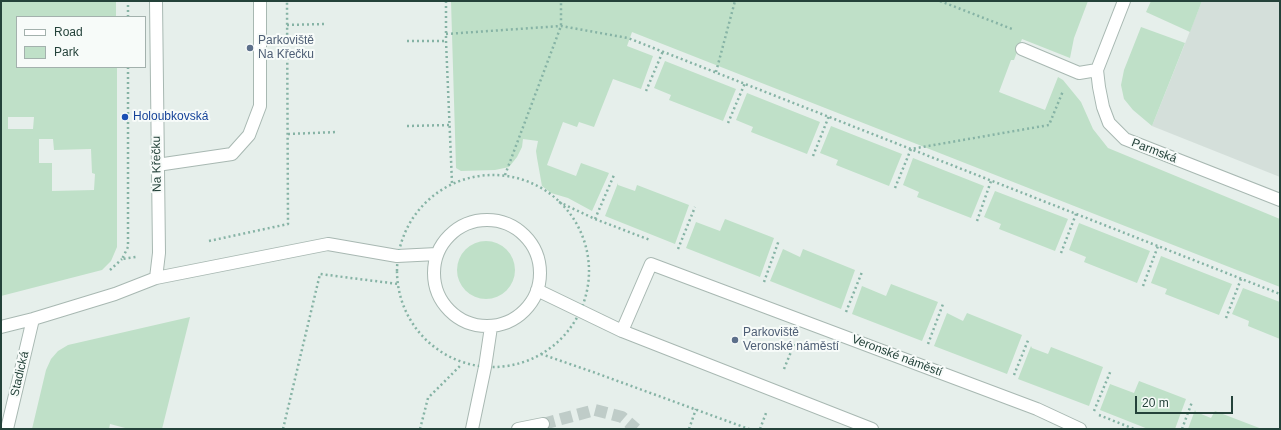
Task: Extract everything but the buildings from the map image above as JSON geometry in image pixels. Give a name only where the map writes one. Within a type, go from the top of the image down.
[{"type":"street","name":"Na Křečku","points":[[156,1],[159,253],[156,278]]},
{"type":"street","points":[[157,165],[232,154],[248,135],[260,106],[260,1]]},
{"type":"street","name":"Parmská","points":[[1124,1],[1097,70],[1103,107],[1109,123],[1125,139],[1280,200]]},
{"type":"street","points":[[1022,49],[1079,73],[1097,70]]},
{"type":"street","points":[[477,220],[496,220],[514,226],[528,238],[537,254],[540,272],[537,290],[530,304],[519,315],[506,323],[491,326],[473,325],[457,318],[444,305],[435,289],[433,272],[437,254],[446,238],[460,226],[477,220]]},
{"type":"street","points":[[1,327],[33,319],[115,294],[156,278],[328,244],[397,256],[437,254]]},
{"type":"street","name":"Veronské náměstí","points":[[622,331],[651,264],[1037,409],[1077,429]]},
{"type":"street","points":[[537,290],[622,331],[872,429]]},
{"type":"street","name":"Stadická","points":[[7,429],[33,319]]},
{"type":"street","points":[[472,429],[485,367],[491,326]]},
{"type":"street","points":[[518,429],[543,424]]},
{"type":"path","points":[[128,1],[128,16]]},
{"type":"path","points":[[446,1],[446,41],[452,183]]},
{"type":"path","points":[[504,175],[560,26],[561,1]]},
{"type":"path","points":[[716,72],[735,1]]},
{"type":"path","points":[[940,1],[1014,29],[1022,49]]},
{"type":"path","points":[[287,25],[326,24]]},
{"type":"path","points":[[446,34],[560,26],[628,38],[1280,294]]},
{"type":"path","points":[[407,41],[446,41]]},
{"type":"path","points":[[646,91],[662,51]]},
{"type":"path","points":[[728,123],[745,83]]},
{"type":"path","points":[[813,156],[829,116]]},
{"type":"path","points":[[407,126],[450,125]]},
{"type":"path","points":[[911,149],[1049,125]]},
{"type":"path","points":[[288,134],[338,132]]},
{"type":"path","points":[[895,188],[911,149]]},
{"type":"path","points":[[477,175],[504,175],[547,190],[575,220],[586,244],[590,273],[582,311],[559,344],[524,364],[485,367],[462,364],[428,345],[408,320],[398,295],[397,256],[413,215],[431,196],[452,183],[477,175]]},
{"type":"path","points":[[595,219],[614,175]]},
{"type":"path","points":[[977,220],[991,181]]},
{"type":"path","points":[[678,251],[695,207]]},
{"type":"path","points":[[1061,253],[1076,214]]},
{"type":"path","points":[[763,285],[779,240]]},
{"type":"path","points":[[1143,286],[1158,246]]},
{"type":"path","points":[[844,316],[862,272]]},
{"type":"path","points":[[283,429],[320,274],[398,284]]},
{"type":"path","points":[[1226,318],[1241,279]]},
{"type":"path","points":[[926,348],[943,304]]},
{"type":"path","points":[[760,429],[803,321]]},
{"type":"path","points":[[1011,381],[1029,338]]},
{"type":"path","points":[[541,354],[749,429]]},
{"type":"path","points":[[420,429],[428,398],[462,364]]},
{"type":"path","points":[[1093,413],[1111,370]]},
{"type":"path","points":[[1182,429],[1192,402]]},
{"type":"path","points":[[689,429],[696,409]]},
{"type":"shaded area","points":[[1202,1],[1280,1],[1280,177],[1152,126]]},
{"type":"green space","points":[[1,1],[116,1],[116,16],[16,16],[16,68],[117,68],[117,247],[111,261],[102,270],[1,296]],"holes":[[[8,117],[34,117],[33,129],[8,129]],[[39,139],[53,139],[54,150],[91,149],[92,173],[95,174],[94,190],[52,191],[52,163],[39,163]]]},
{"type":"green space","points":[[451,1],[1088,1],[1074,38],[1070,58],[1022,39],[1014,60],[1011,60],[999,92],[1045,110],[1058,77],[1063,80],[1081,102],[1093,129],[1108,148],[1280,219],[1280,287],[632,32],[627,46],[653,56],[641,89],[613,79],[594,127],[579,122],[577,127],[563,122],[547,165],[576,176],[581,163],[609,173],[592,211],[568,198],[551,193],[542,186],[536,151],[538,141],[523,139],[522,147],[517,157],[509,167],[495,170],[461,171],[456,168]]},
{"type":"green space","points":[[1151,1],[1202,1],[1190,32],[1146,12]]},
{"type":"green space","points":[[1141,27],[1185,43],[1152,126],[1133,110],[1124,99],[1121,85],[1124,70]]},
{"type":"green space","points":[[665,61],[736,89],[723,121],[669,100],[671,95],[654,88]]},
{"type":"green space","points":[[747,93],[820,122],[807,154],[751,132],[753,127],[736,120]]},
{"type":"green space","points":[[831,126],[902,154],[889,186],[836,165],[838,160],[820,153]]},
{"type":"green space","points":[[913,158],[984,186],[971,218],[917,197],[919,192],[903,185]]},
{"type":"green space","points":[[618,183],[618,185],[635,191],[637,185],[689,205],[675,244],[605,216]]},
{"type":"green space","points":[[995,191],[1068,219],[1055,251],[999,229],[1001,224],[984,217]]},
{"type":"green space","points":[[725,219],[774,238],[760,277],[686,248],[696,222],[720,231]]},
{"type":"green space","points":[[1079,223],[1150,251],[1137,283],[1084,262],[1086,257],[1069,250]]},
{"type":"green space","points":[[486,241],[497,243],[510,254],[513,259],[515,270],[513,281],[502,294],[497,297],[486,299],[475,297],[462,286],[459,281],[457,270],[459,259],[470,246],[475,243]]},
{"type":"green space","points":[[783,249],[800,257],[803,249],[855,270],[841,309],[770,281]]},
{"type":"green space","points":[[1161,256],[1232,284],[1219,315],[1165,294],[1167,289],[1151,283]]},
{"type":"green space","points":[[891,284],[938,302],[922,341],[852,314],[862,286],[886,296]]},
{"type":"green space","points":[[1243,288],[1280,302],[1280,339],[1248,326],[1249,321],[1232,314]]},
{"type":"green space","points":[[947,313],[963,321],[967,313],[1022,335],[1007,374],[934,346]]},
{"type":"green space","points":[[190,317],[162,429],[129,429],[110,424],[109,429],[32,429],[46,370],[51,359],[58,351],[68,345]]},
{"type":"green space","points":[[1031,346],[1032,348],[1048,354],[1051,347],[1103,367],[1089,406],[1018,379]]},
{"type":"green space","points":[[1139,381],[1186,399],[1175,429],[1148,429],[1100,410],[1110,384],[1134,393]]},
{"type":"green space","points":[[1195,410],[1196,412],[1211,418],[1215,411],[1262,429],[1188,429]]},
{"type":"tunnel","points":[[543,424],[595,410],[622,417],[636,429]]},
{"type":"place","name":"Parkoviště Na Křečku","points":[[250,48]]},
{"type":"place","name":"Holoubkovská","points":[[125,117]]},
{"type":"place","name":"Parkoviště Veronské náměstí","points":[[735,340]]}]
